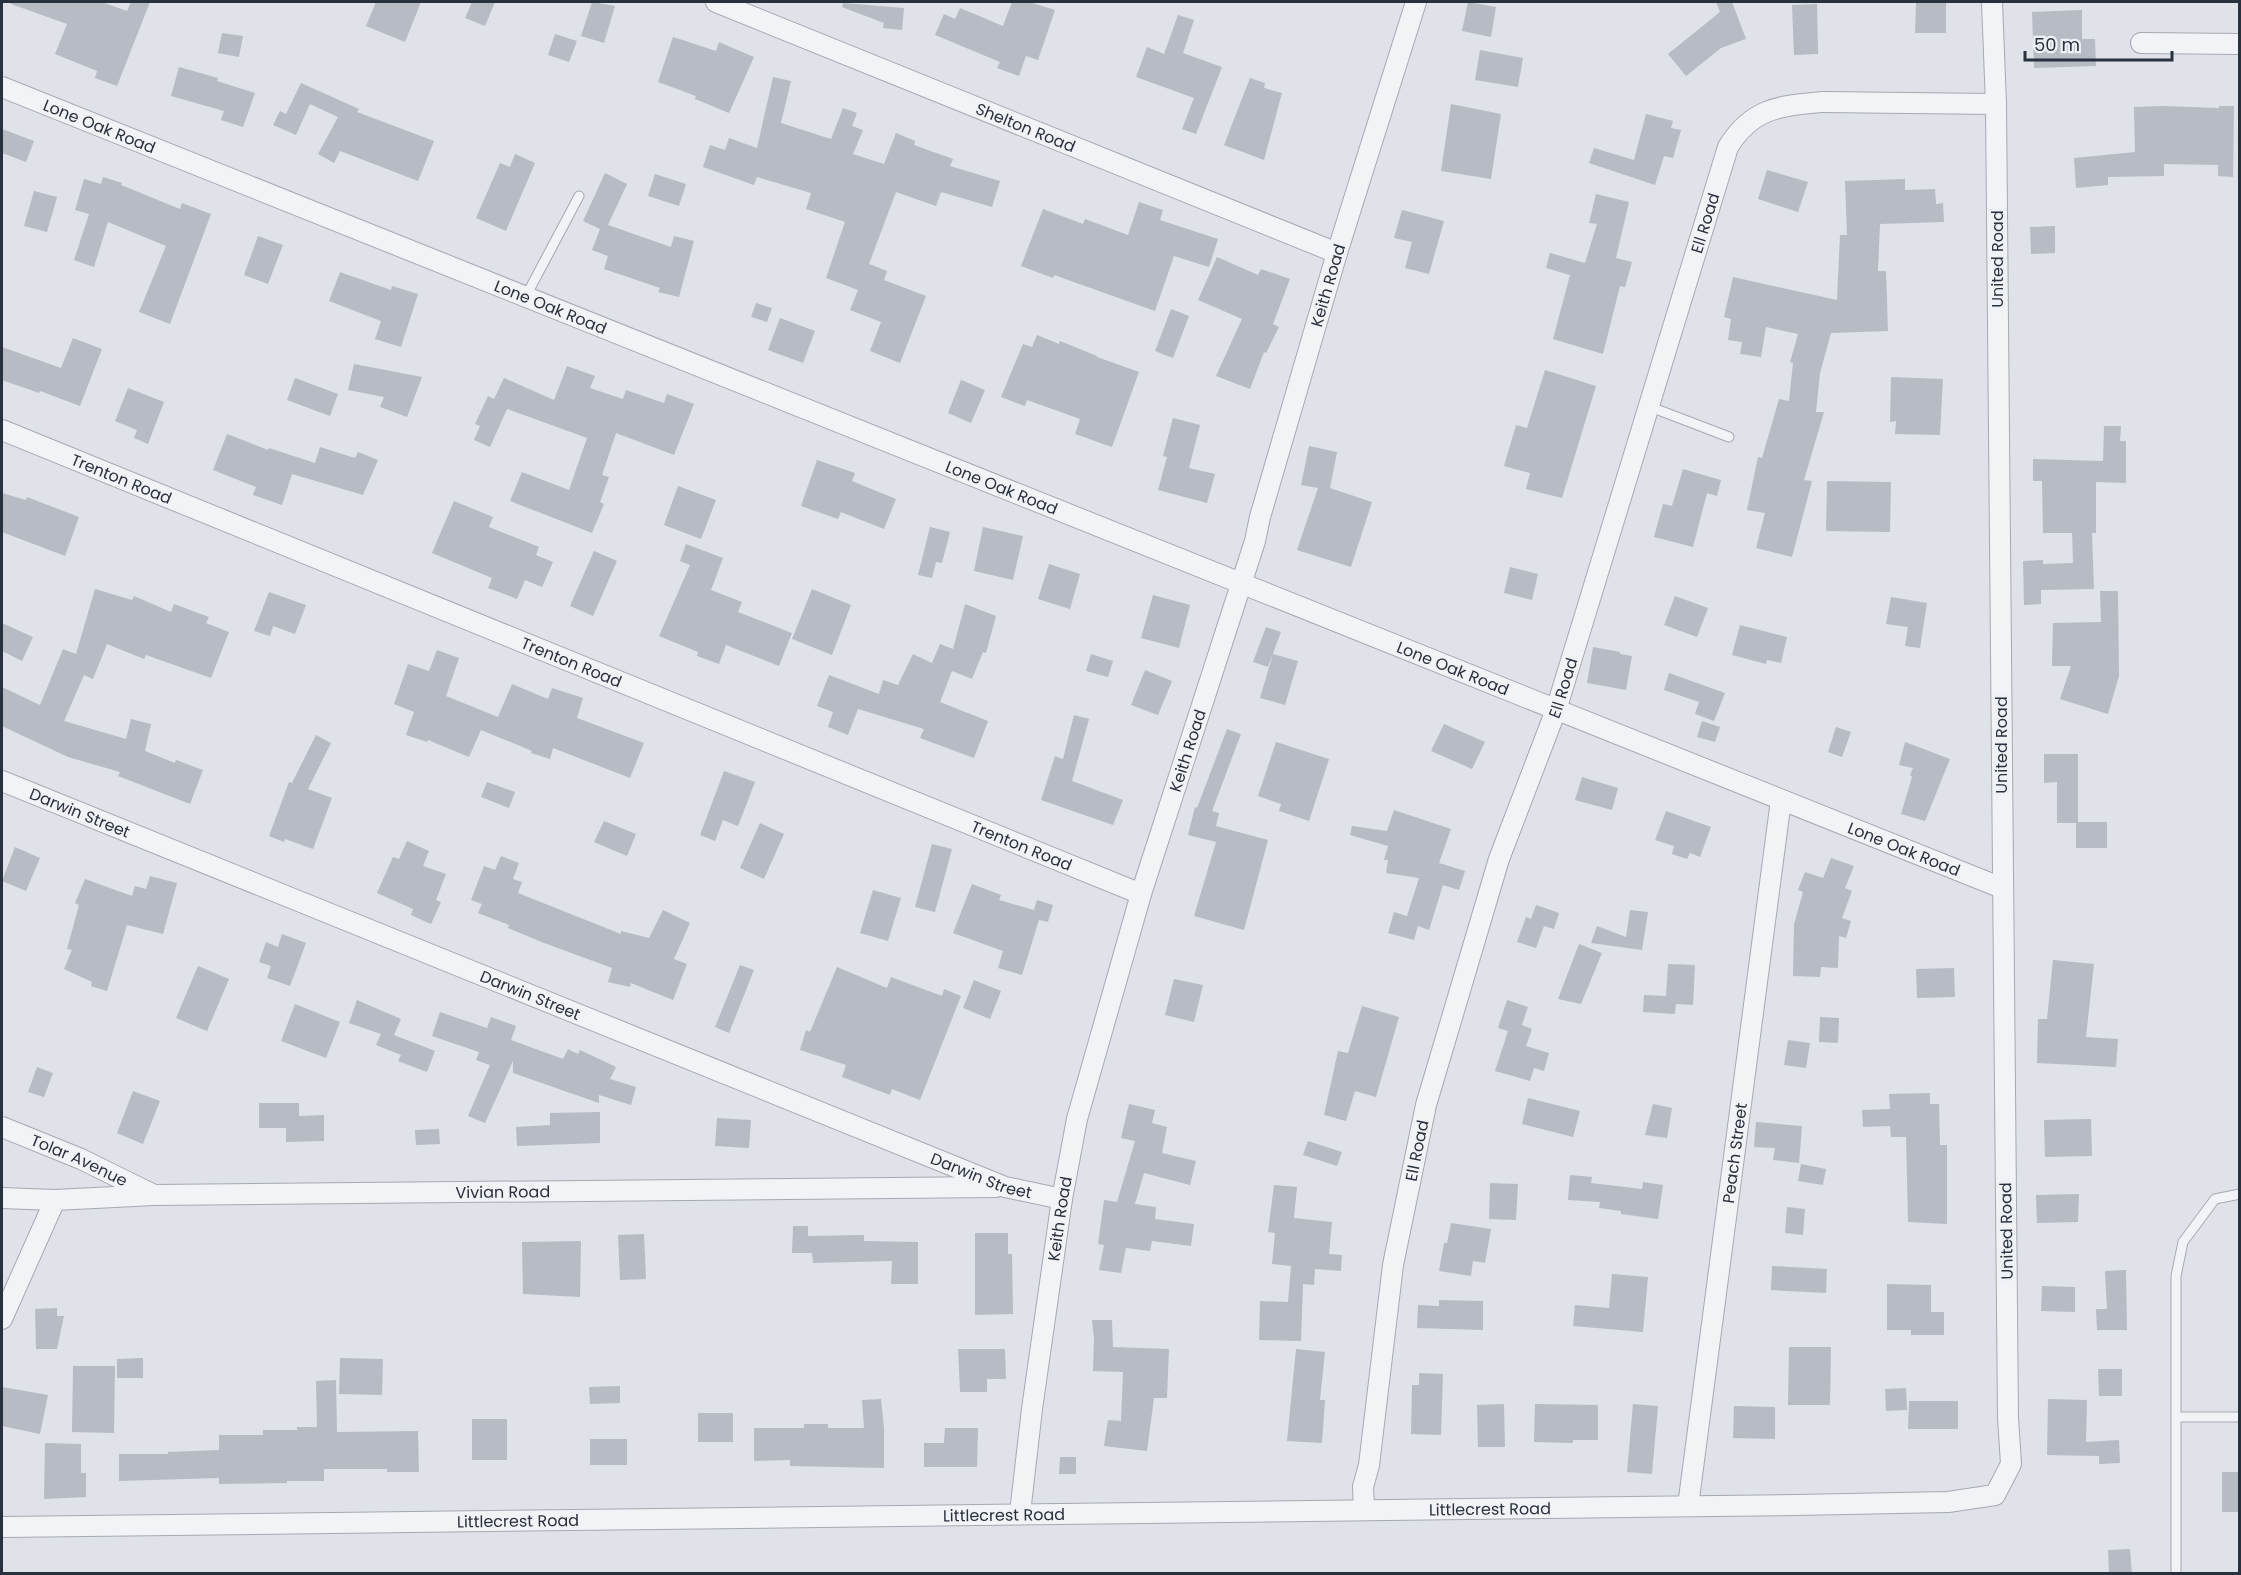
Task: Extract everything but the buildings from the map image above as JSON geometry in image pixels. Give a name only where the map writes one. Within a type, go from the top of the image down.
[{"type":"street","name":"Shelton Road","points":[[716,2],[1337,253]]},
{"type":"street","name":"Keith Road","points":[[1020,1513],[1032,1409],[1062,1198],[1077,1119],[1141,894],[1242,583],[1337,253],[1416,2]]},
{"type":"street","name":"United Road","points":[[1992,2],[1996,104],[2008,1418],[2012,1446],[2011,1464],[2000,1486]]},
{"type":"street","points":[[2141,43],[2240,44]]},
{"type":"street","name":"Lone Oak Road","points":[[2,87],[2002,888]]},
{"type":"street","name":"Ell Road","points":[[1364,1509],[1363,1487],[1369,1465],[1393,1265],[1407,1185],[1426,1105],[1499,859],[1556,710],[1728,147],[1737,131],[1751,118],[1769,110],[1822,102],[1996,104]]},
{"type":"street","name":"Trenton Road","points":[[2,430],[1141,894]]},
{"type":"street","name":"Darwin Street","points":[[2,781],[1005,1187],[1062,1198]]},
{"type":"street","name":"Peach Street","points":[[1688,1506],[1781,800]]},
{"type":"street","name":"Tolar Avenue","points":[[2,1127],[81,1159],[154,1195]]},
{"type":"street","name":"Vivian Road","points":[[2,1198],[55,1200],[154,1195],[1005,1187]]},
{"type":"street","points":[[2,1319],[55,1200]]},
{"type":"street","name":"Littlecrest Road","points":[[2,1527],[1948,1502],[1995,1495],[2000,1486]]},
{"type":"lane","points":[[526,296],[579,196]]},
{"type":"lane","points":[[1648,406],[1730,437]]},
{"type":"lane","points":[[2176,1574],[2176,1276],[2183,1242],[2215,1198],[2240,1194]]},
{"type":"lane","points":[[2177,1418],[2240,1417]]}]
